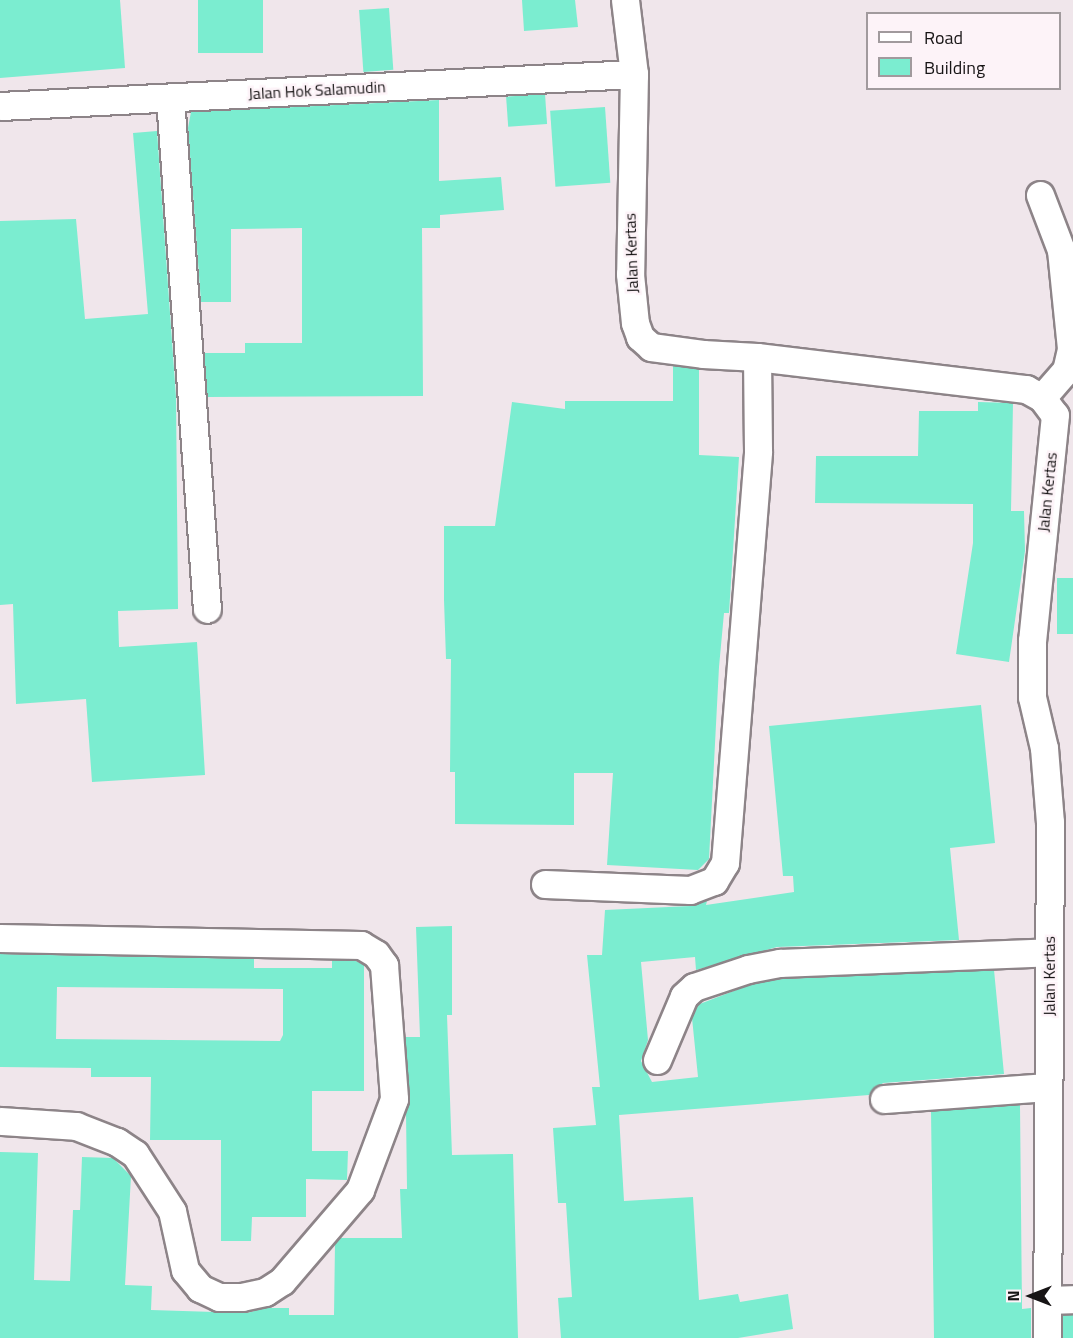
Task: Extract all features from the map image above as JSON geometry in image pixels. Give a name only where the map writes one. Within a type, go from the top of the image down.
[{"type":"street","name":"Jalan Kertas","points":[[625,0],[634,74],[630,274],[634,323],[640,337],[651,347],[757,357],[1026,389],[1057,414],[1032,640],[1032,697],[1044,748],[1050,822],[1048,1088],[1060,1299],[1047,1338]]},
{"type":"street","name":"Jalan Hok Salamudin","points":[[0,106],[634,74]]},
{"type":"street","points":[[170,98],[207,609]]},
{"type":"street","points":[[1041,195],[1060,250],[1071,349],[1057,414]]},
{"type":"street","points":[[544,884],[690,890],[714,881],[724,863],[758,451],[757,357]]},
{"type":"street","points":[[0,938],[361,945],[376,954],[384,965],[394,1099],[360,1190],[282,1281],[266,1292],[242,1297],[219,1297],[200,1288],[185,1270],[172,1211],[135,1154],[117,1142],[76,1126],[0,1121]]},
{"type":"street","points":[[657,1060],[684,996],[694,987],[748,969],[780,963],[1049,952]]},
{"type":"street","points":[[884,1099],[1048,1088]]},
{"type":"building","points":[[0,0],[120,0],[125,68],[0,78]]},
{"type":"building","points":[[198,0],[263,0],[263,53],[198,53]]},
{"type":"building","points":[[522,0],[575,0],[578,27],[524,31]]},
{"type":"building","points":[[389,8],[393,70],[363,72],[359,10]]},
{"type":"building","points":[[545,94],[547,124],[508,127],[506,97]]},
{"type":"building","points":[[439,100],[439,181],[501,177],[504,210],[440,215],[440,228],[422,228],[423,396],[207,397],[204,353],[245,353],[245,343],[302,343],[302,228],[231,229],[231,302],[201,302],[188,128],[191,112]]},
{"type":"building","points":[[605,107],[610,183],[555,187],[550,111]]},
{"type":"building","points":[[157,131],[176,397],[178,609],[118,611],[119,647],[197,642],[205,775],[92,782],[86,699],[16,704],[13,604],[0,605],[0,221],[76,219],[85,319],[148,314],[133,133]]},
{"type":"building","points":[[673,366],[699,369],[699,455],[739,457],[729,613],[724,613],[719,667],[709,859],[698,870],[607,865],[613,773],[574,773],[574,825],[455,824],[455,772],[450,772],[451,659],[446,659],[444,526],[495,526],[512,402],[565,409],[565,401],[673,401]]},
{"type":"building","points":[[978,402],[1013,403],[1011,511],[1024,511],[1025,551],[1009,662],[956,654],[973,543],[973,504],[815,503],[816,456],[918,456],[919,411],[978,411]]},
{"type":"building","points":[[1057,578],[1073,578],[1073,634],[1057,634]]},
{"type":"building","points":[[981,705],[995,843],[950,848],[959,940],[777,947],[696,970],[695,957],[641,962],[648,1040],[641,1061],[652,1082],[698,1077],[692,1018],[697,1005],[752,984],[782,979],[994,970],[1004,1074],[883,1083],[869,1095],[619,1115],[624,1201],[693,1197],[699,1300],[738,1294],[740,1302],[788,1294],[793,1329],[738,1338],[561,1338],[558,1298],[572,1297],[566,1203],[558,1203],[553,1128],[596,1125],[592,1087],[600,1087],[587,955],[602,955],[605,910],[690,906],[707,901],[706,905],[794,892],[793,876],[783,876],[769,726]]},
{"type":"building","points":[[452,926],[452,1015],[447,1015],[452,1155],[513,1154],[518,1338],[0,1338],[0,1152],[38,1153],[34,1280],[70,1281],[73,1210],[80,1210],[82,1157],[113,1158],[131,1176],[125,1285],[152,1286],[151,1310],[247,1313],[265,1308],[289,1308],[289,1315],[334,1315],[335,1243],[340,1238],[402,1238],[400,1189],[407,1189],[406,1113],[410,1098],[405,1037],[420,1037],[416,927]]},
{"type":"building","points":[[0,954],[254,959],[254,968],[332,968],[332,960],[356,961],[364,965],[364,1091],[312,1091],[312,1151],[348,1151],[347,1180],[306,1179],[306,1217],[252,1217],[251,1241],[221,1241],[221,1140],[150,1140],[151,1077],[91,1077],[91,1068],[0,1067]],"holes":[[[57,987],[283,989],[283,1035],[280,1041],[56,1039]]]},
{"type":"building","points":[[1020,1105],[1022,1309],[1031,1308],[1031,1338],[934,1338],[931,1111]]},
{"type":"building","points":[[1063,1315],[1073,1315],[1073,1338],[1063,1338]]}]
